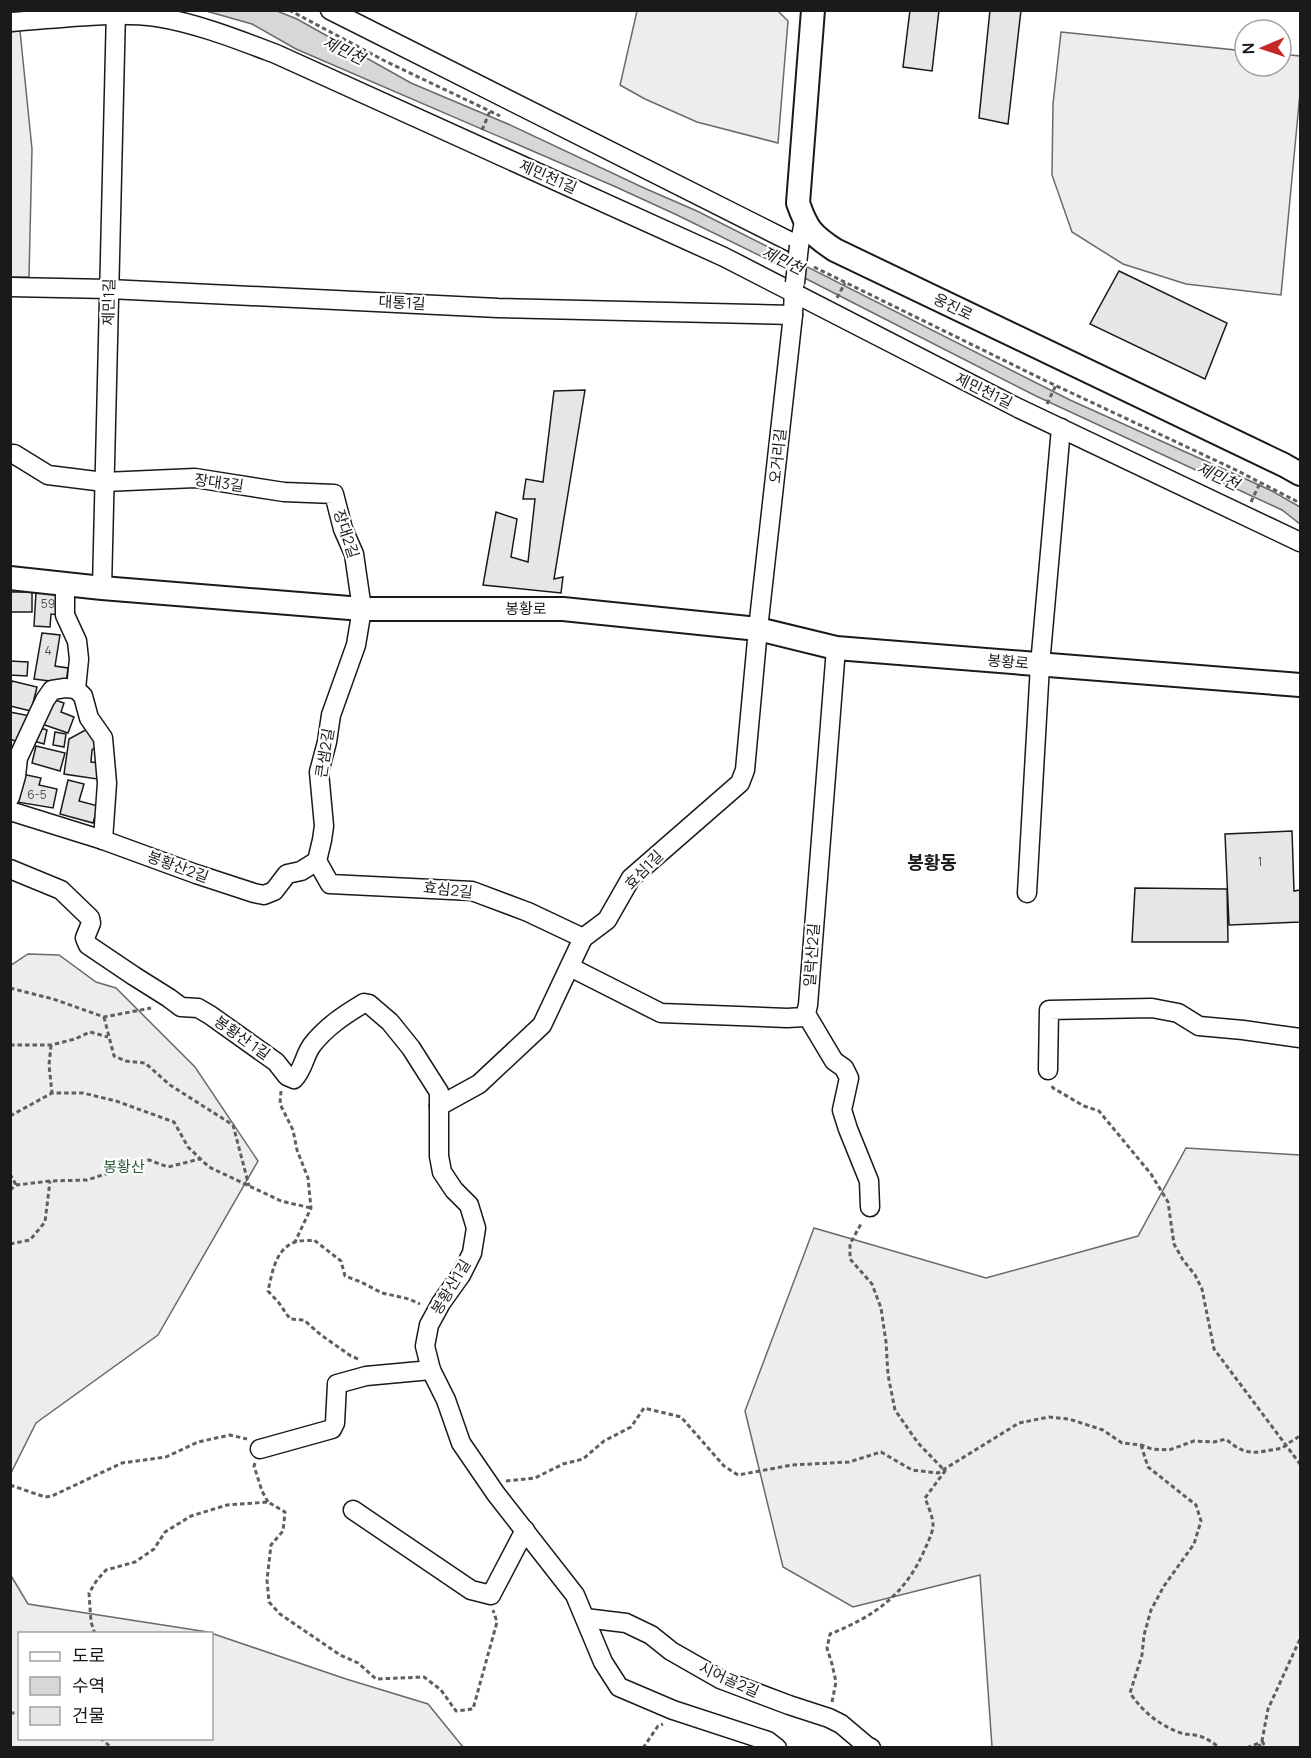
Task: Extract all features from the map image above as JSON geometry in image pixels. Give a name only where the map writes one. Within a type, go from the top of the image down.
[{"type":"main road","points":[[804,222],[798,195],[813,10]]},
{"type":"main road","name":"웅진로","points":[[804,222],[816,238],[835,250],[1300,474]]},
{"type":"main road","name":"봉황로","points":[[10,578],[102,588],[362,609],[563,609],[758,629],[836,648],[1300,685]]},
{"type":"street","points":[[330,10],[799,246],[804,222]]},
{"type":"street","name":"제민천1길","points":[[10,22],[116,13],[158,17],[213,31],[276,54],[794,288],[965,382],[1300,542]]},
{"type":"street","name":"제민1길","points":[[102,588],[116,13]]},
{"type":"street","name":"오거리길","points":[[758,629],[799,246]]},
{"type":"street","name":"대통1길","points":[[10,287],[109,289],[498,308],[793,315]]},
{"type":"street","name":"봉황로","points":[[1027,893],[1040,665],[1060,428]]},
{"type":"street","name":"장대3길","points":[[10,454],[14,454],[48,475],[104,482],[195,478],[284,492],[334,494]]},
{"type":"street","name":"장대2길","points":[[334,494],[343,529],[354,554],[362,609]]},
{"type":"street","points":[[65,584],[65,615],[77,641],[79,659],[76,689]]},
{"type":"street","name":"큰샘2길","points":[[317,861],[324,825],[319,772],[331,715],[356,645],[362,609]]},
{"type":"street","name":"효심1길","points":[[439,1106],[479,1084],[542,1025],[583,938],[607,920],[627,884],[641,868],[740,783],[745,770],[758,629]]},
{"type":"street","name":"일락산2길","points":[[806,1014],[836,648]]},
{"type":"street","points":[[10,797],[18,758],[45,700],[52,690],[76,689],[83,696],[89,718],[103,738],[107,783],[103,840]]},
{"type":"street","name":"봉황산2길","points":[[10,811],[264,895],[274,891],[287,874],[301,871],[317,861]]},
{"type":"street","name":"효심2길","points":[[317,861],[330,884],[472,891],[528,912],[583,938]]},
{"type":"street","name":"봉황산 1길","points":[[10,869],[61,890],[90,918],[91,923],[85,938],[88,945],[181,1007],[198,1008],[210,1015],[258,1048],[276,1062],[287,1076],[294,1079],[300,1072],[306,1054],[312,1045],[332,1024],[364,1003],[369,1004],[390,1022],[411,1048],[439,1092],[439,1106]]},
{"type":"street","points":[[570,967],[661,1013],[787,1018],[806,1017],[806,1014],[834,1061],[844,1068],[849,1078],[842,1110],[869,1181],[870,1207]]},
{"type":"street","points":[[1048,1070],[1049,1010],[1152,1008],[1178,1013],[1199,1026],[1300,1038]]},
{"type":"street","name":"봉황산1길","points":[[431,1370],[425,1346],[429,1325],[461,1275],[472,1253],[476,1228],[468,1205],[442,1172],[439,1106]]},
{"type":"street","points":[[260,1449],[332,1429],[335,1423],[336,1384],[366,1376],[431,1370],[446,1400],[460,1443],[575,1595],[603,1662],[619,1687],[681,1712],[768,1742],[777,1748]]},
{"type":"street","points":[[353,1510],[471,1590],[491,1595],[525,1530]]},
{"type":"street","name":"시어골2길","points":[[585,1618],[626,1623],[651,1635],[671,1651],[720,1679],[841,1724],[871,1748]]},
{"type":"path","points":[[480,135],[490,111]]},
{"type":"path","points":[[837,300],[845,282]]},
{"type":"path","points":[[1046,405],[1056,385]]},
{"type":"path","points":[[1250,503],[1261,483]]},
{"type":"path","points":[[10,988],[53,999],[104,1017],[149,1007],[173,1012],[181,1007]]},
{"type":"path","points":[[104,1017],[114,1056],[126,1061],[145,1063],[170,1084],[233,1125],[250,1187]]},
{"type":"path","points":[[10,1044],[51,1045],[75,1039],[90,1032],[109,1037]]},
{"type":"path","points":[[51,1045],[49,1065],[52,1093]]},
{"type":"path","points":[[1048,1070],[1053,1089],[1098,1111],[1151,1174],[1168,1202],[1174,1244],[1202,1289],[1214,1349],[1300,1464]]},
{"type":"path","points":[[283,1071],[280,1104],[294,1130],[297,1150],[308,1178],[311,1208],[295,1242]]},
{"type":"path","points":[[11,1116],[52,1093],[83,1094],[116,1101],[174,1122],[188,1147],[208,1167],[281,1201],[311,1208]]},
{"type":"path","points":[[10,1190],[16,1185],[87,1180],[149,1160],[168,1167],[200,1159]]},
{"type":"path","points":[[10,1174],[16,1185]]},
{"type":"path","points":[[10,1244],[30,1240],[45,1222],[50,1181]]},
{"type":"path","points":[[829,1718],[836,1682],[827,1648],[830,1634],[855,1624],[897,1594],[920,1559],[929,1539],[933,1525],[925,1498],[945,1471],[918,1443],[895,1410],[888,1375],[881,1308],[872,1284],[850,1258],[850,1244],[870,1207]]},
{"type":"path","points":[[361,1361],[304,1320],[290,1319],[268,1291],[275,1264],[283,1249],[295,1242],[314,1240],[341,1261],[345,1276],[382,1293],[410,1299],[436,1311]]},
{"type":"path","points":[[489,1483],[535,1478],[563,1464],[583,1459],[604,1441],[631,1427],[644,1408],[681,1418],[724,1466],[738,1475],[792,1465],[849,1462],[881,1452],[912,1470],[938,1473],[1019,1423],[1049,1417],[1069,1419],[1103,1430],[1122,1443],[1152,1449],[1169,1450],[1194,1442],[1214,1442],[1226,1439],[1250,1454],[1283,1448],[1285,1444],[1297,1439],[1300,1435]]},
{"type":"path","points":[[10,1485],[45,1497],[52,1496],[122,1463],[166,1457],[198,1442],[230,1436],[252,1440],[260,1449],[254,1466],[262,1491],[268,1502],[285,1512],[283,1532],[271,1545],[267,1580],[269,1602],[280,1614],[340,1655],[358,1663],[376,1679],[424,1677],[441,1690],[456,1711],[473,1709],[497,1622],[487,1594]]},
{"type":"path","points":[[1141,1445],[1148,1467],[1196,1505],[1202,1521],[1194,1544],[1164,1586],[1151,1611],[1144,1635],[1142,1655],[1130,1693],[1140,1708],[1159,1724],[1183,1734],[1208,1739],[1220,1748]]},
{"type":"path","points":[[94,1632],[91,1622],[89,1593],[106,1570],[135,1562],[154,1549],[165,1532],[192,1516],[227,1505],[268,1502]]},
{"type":"path","points":[[1258,1748],[1262,1741],[1268,1709],[1300,1639]]},
{"type":"path","points":[[644,1748],[658,1726],[681,1712]]},
{"type":"path","points":[[1247,1748],[1262,1741]]},
{"type":"path","points":[[1262,1741],[1266,1748]]},
{"type":"shaded area","points":[[637,11],[778,11],[788,21],[778,143],[697,122],[620,85]]},
{"type":"shaded area","points":[[20,31],[32,149],[29,277],[10,277],[10,32]]},
{"type":"shaded area","points":[[1061,32],[1233,50],[1233,78],[1293,78],[1293,55],[1300,56],[1300,93],[1281,295],[1186,284],[1123,264],[1072,232],[1052,175],[1053,104]]},
{"type":"shaded area","name":"봉황산","points":[[28,954],[59,955],[96,982],[116,988],[195,1067],[258,1161],[158,1335],[36,1423],[11,1473],[10,966]]},
{"type":"shaded area","points":[[1186,1148],[1300,1155],[1300,1747],[992,1747],[980,1575],[853,1607],[783,1567],[745,1411],[814,1228],[986,1278],[1138,1236]]},
{"type":"shaded area","points":[[10,1574],[28,1604],[208,1632],[18,1632],[18,1740],[213,1740],[213,1634],[428,1704],[463,1747],[11,1747]]},
{"type":"water","name":"제민천","points":[[206,11],[277,11],[297,19],[411,83],[508,124],[697,211],[1070,400],[1270,490],[1300,507],[1300,524],[1282,510],[1036,396],[677,215],[296,49],[252,24]]},
{"type":"building","points":[[910,10],[939,10],[932,71],[903,67]]},
{"type":"building","points":[[990,10],[1021,10],[1008,124],[979,118]]},
{"type":"building","points":[[1119,271],[1227,323],[1205,379],[1090,324]]},
{"type":"building","points":[[585,390],[554,579],[563,577],[561,593],[483,585],[496,512],[517,519],[511,557],[528,562],[535,499],[523,499],[526,479],[543,482],[554,391]]},
{"type":"building","points":[[10,592],[32,592],[32,612],[10,612]]},
{"type":"building","points":[[36,592],[61,593],[59,615],[51,614],[50,627],[34,626]]},
{"type":"building","points":[[42,633],[60,635],[55,666],[68,668],[66,683],[34,679]]},
{"type":"building","points":[[10,661],[28,662],[27,676],[10,675]]},
{"type":"building","points":[[12,681],[37,687],[31,711],[10,706]]},
{"type":"building","points":[[49,698],[64,703],[61,712],[74,717],[68,733],[39,723]]},
{"type":"building","points":[[10,712],[30,716],[20,743],[10,739]]},
{"type":"building","points":[[38,727],[47,730],[44,744],[34,741]]},
{"type":"building","points":[[91,727],[99,743],[92,750],[91,762],[100,763],[97,779],[64,774],[69,739]]},
{"type":"building","points":[[55,732],[66,734],[64,747],[53,745]]},
{"type":"building","points":[[36,746],[65,753],[60,771],[32,763]]},
{"type":"building","points":[[22,774],[41,778],[39,785],[57,789],[53,808],[17,802]]},
{"type":"building","points":[[68,780],[84,784],[79,801],[98,806],[93,823],[60,814]]},
{"type":"building","points":[[1292,831],[1294,891],[1300,890],[1300,922],[1229,925],[1225,834]]},
{"type":"building","points":[[1135,888],[1227,889],[1228,942],[1132,942]]},
{"type":"district","name":"봉황동","points":[[932,863]]}]
